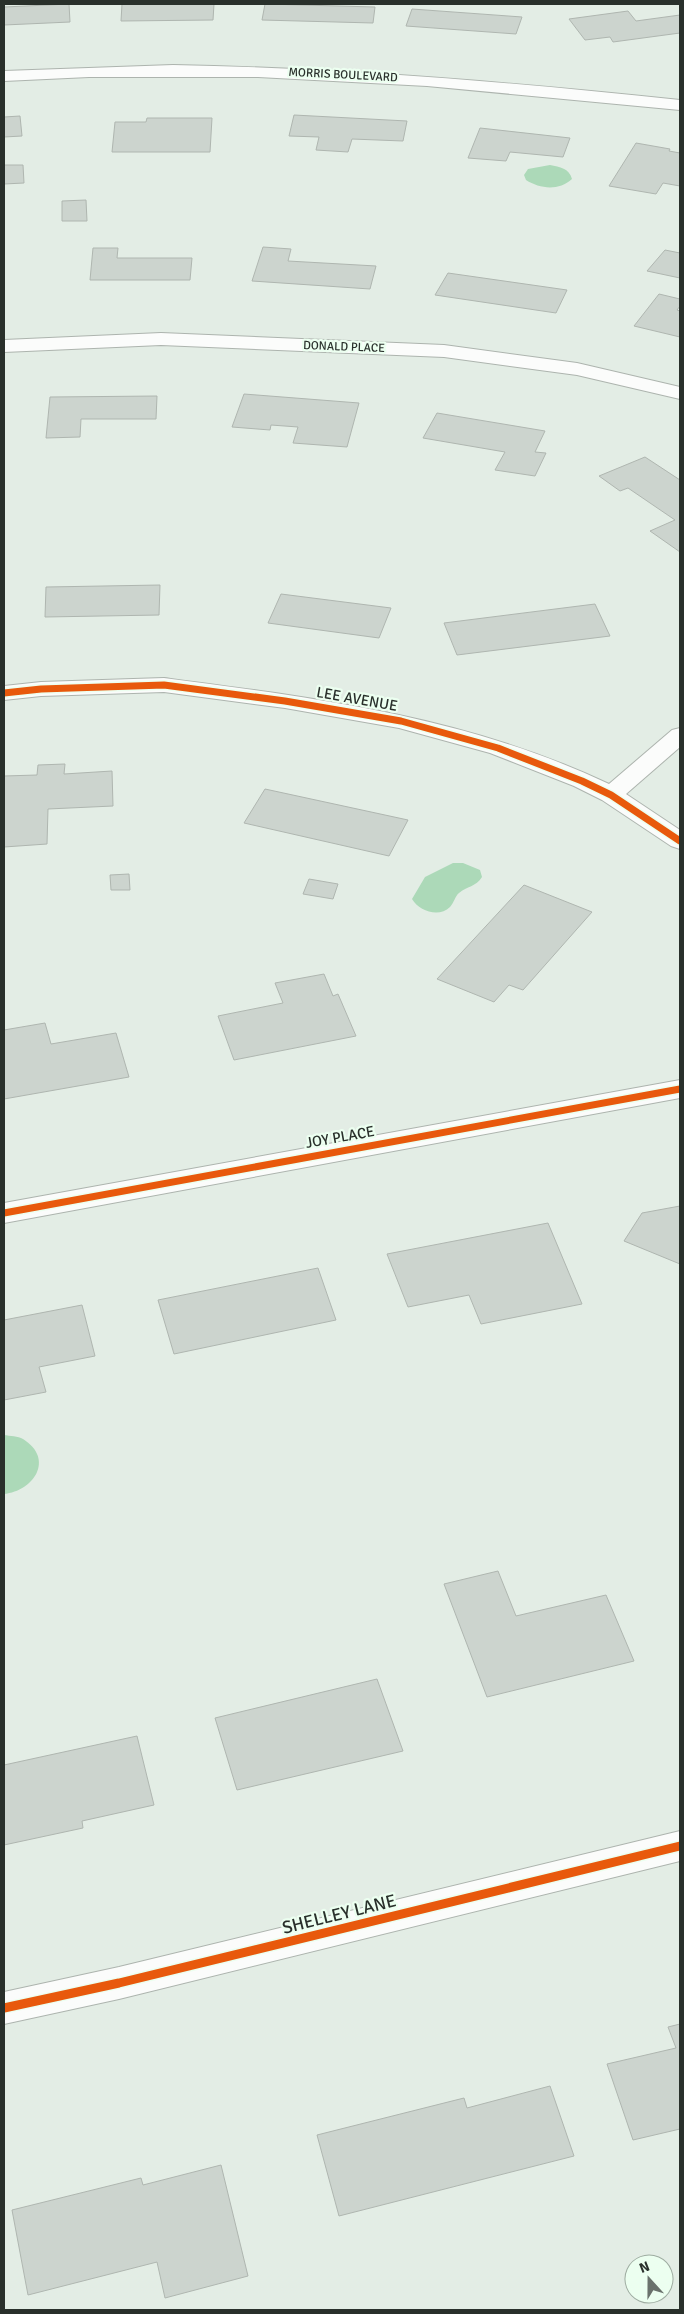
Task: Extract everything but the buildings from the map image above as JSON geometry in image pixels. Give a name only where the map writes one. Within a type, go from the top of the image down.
[{"type":"street","name":"MORRIS BOULEVARD","points":[[4,76],[210,70],[353,74],[517,87],[680,105]]},
{"type":"street","name":"DONALD PLACE","points":[[4,346],[161,339],[444,351],[577,369],[680,393]]},
{"type":"street","name":"LEE AVENUE","points":[[4,693],[41,688],[164,685],[285,701],[401,721],[498,748],[611,795],[680,841]]},
{"type":"street","points":[[611,795],[680,734]]},
{"type":"street","name":"JOY PLACE","points":[[4,1213],[680,1089]]},
{"type":"street","name":"SHELLEY LANE","points":[[4,2008],[119,1983],[680,1846]]},
{"type":"shaded area","points":[[550,165],[566,170],[572,179],[555,187],[543,187],[526,180],[524,175],[528,169]]},
{"type":"shaded area","points":[[453,863],[463,863],[480,870],[482,877],[477,883],[459,893],[445,910],[429,912],[419,907],[412,899],[425,877]]},
{"type":"shaded area","points":[[4,1435],[21,1438],[33,1447],[38,1456],[39,1464],[37,1473],[32,1481],[15,1492],[4,1494]]},
{"type":"cycle path","points":[[4,693],[41,689],[164,685],[285,701],[401,721],[498,748],[582,781],[611,795],[680,841]]},
{"type":"cycle path","points":[[4,1213],[680,1089]]},
{"type":"cycle path","points":[[4,2008],[119,1983],[680,1846]]}]
